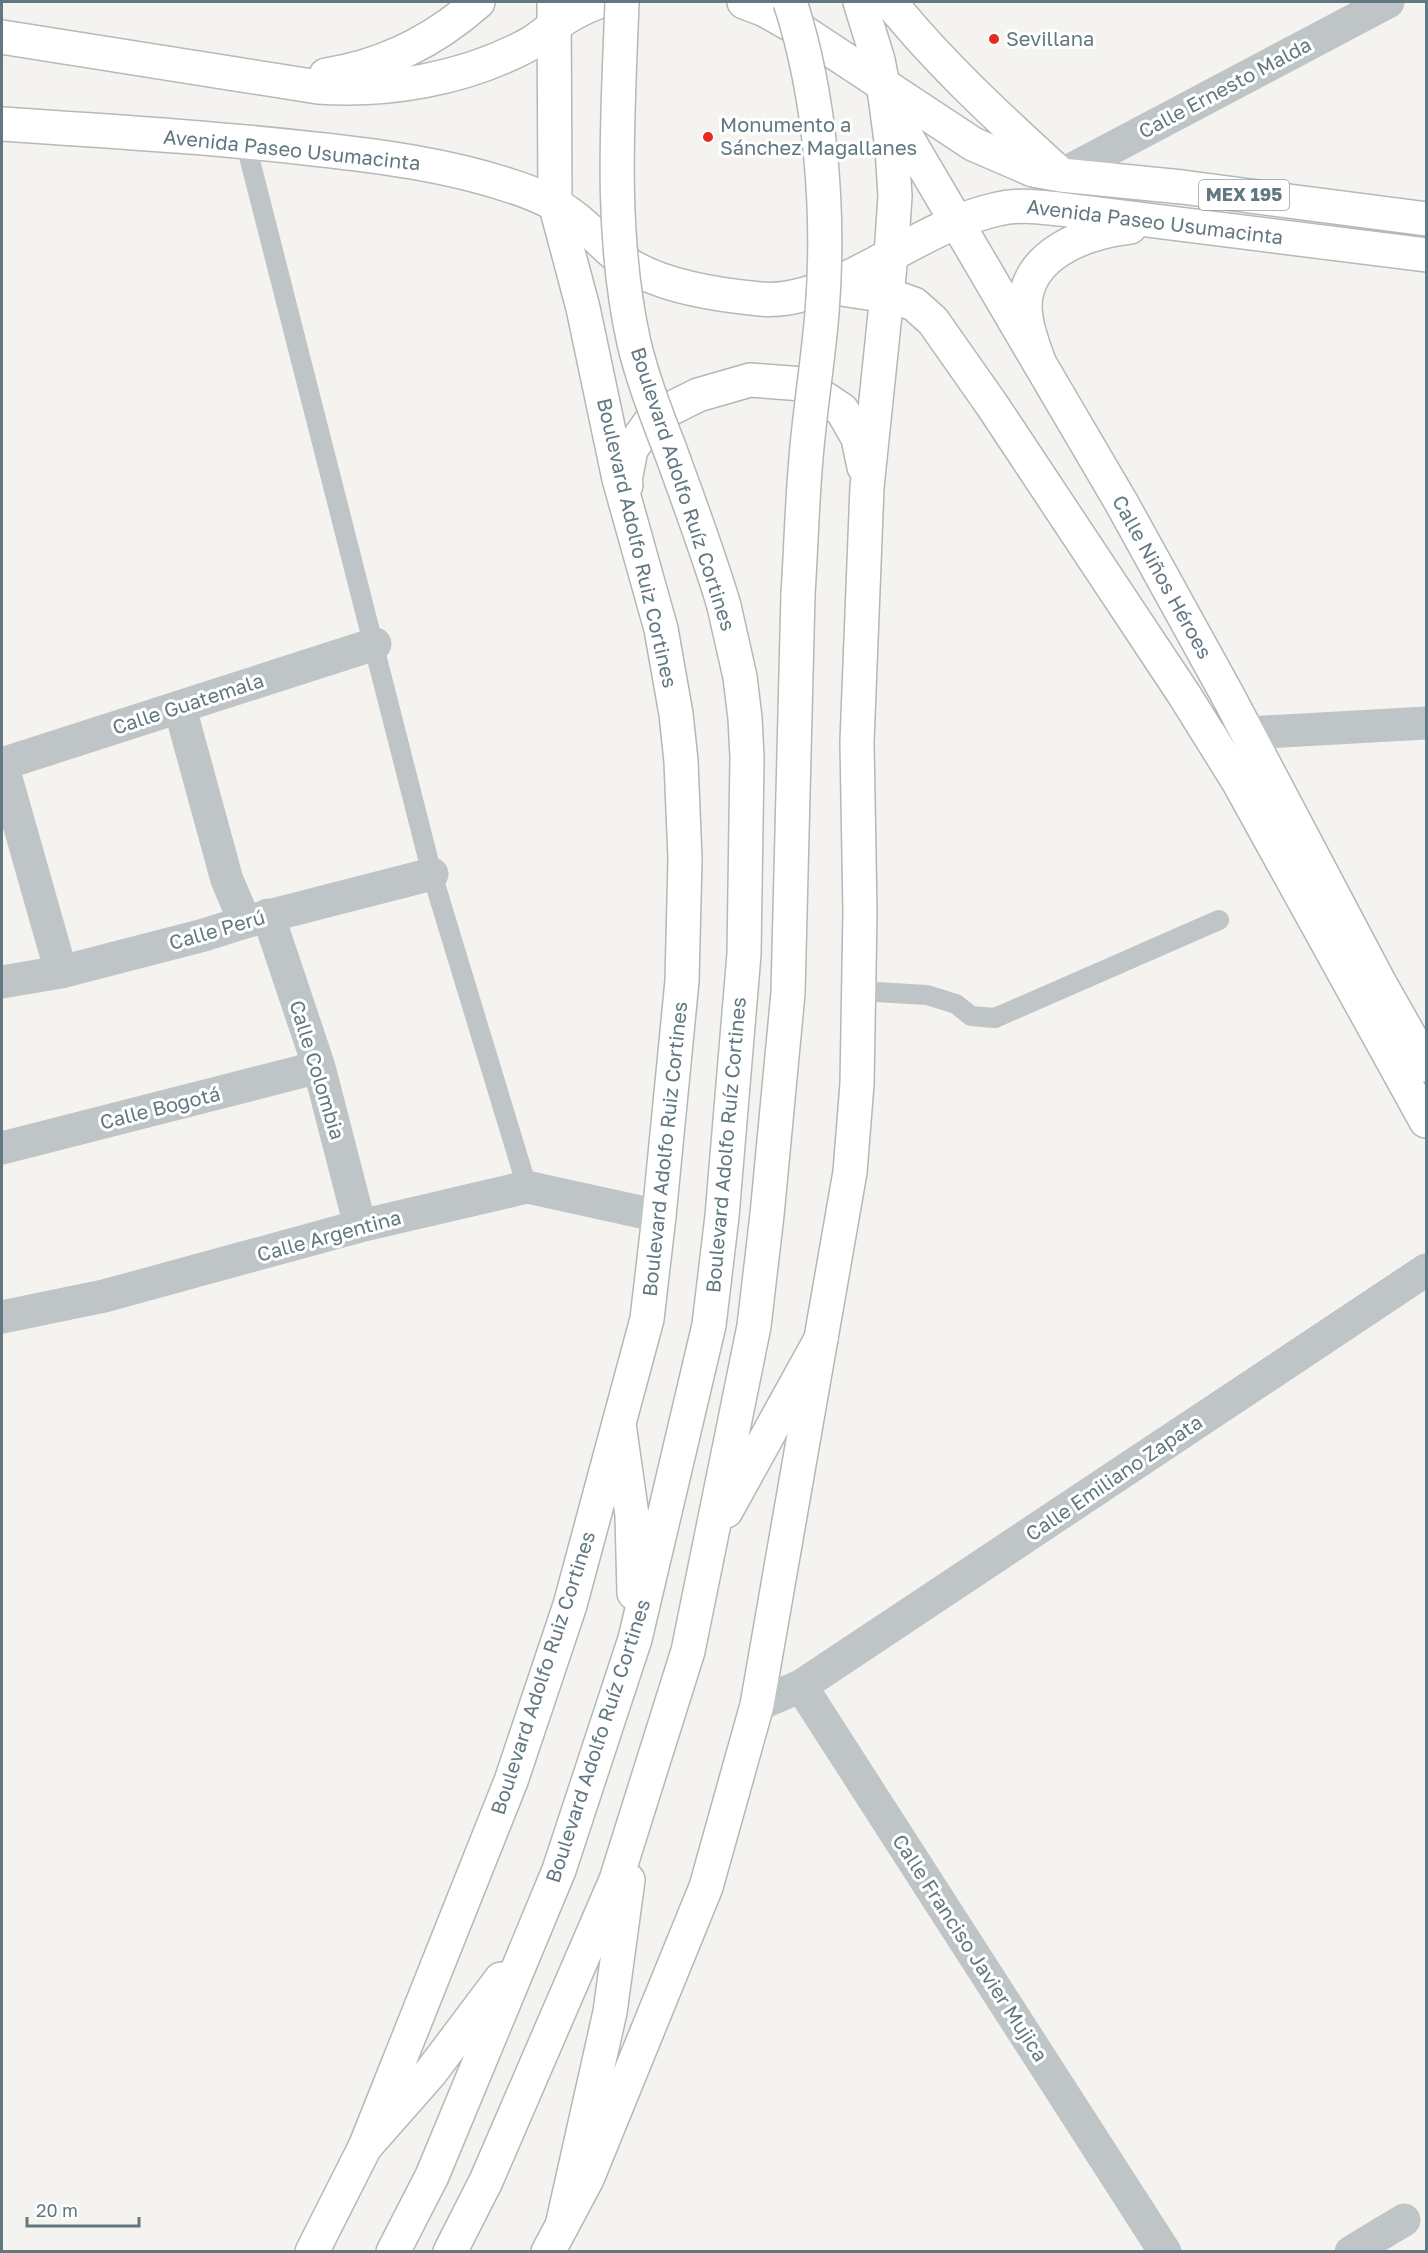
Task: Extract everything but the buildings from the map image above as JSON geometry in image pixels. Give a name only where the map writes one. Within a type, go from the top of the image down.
[{"type":"main road","points":[[282,81],[346,71],[401,54],[439,33],[478,2]]},
{"type":"main road","points":[[2,37],[341,89],[390,86],[445,76],[488,64],[524,48],[554,14],[575,11],[598,2]]},
{"type":"main road","name":"Boulevard Adolfo Ruíz Cortines","points":[[393,2252],[432,2176],[559,1870],[635,1639],[709,1325],[723,1216],[744,954],[747,757],[740,677],[724,606],[698,524],[650,396],[635,344],[627,303],[617,183],[622,2]]},
{"type":"main road","name":"Avenida Paseo Usumacinta","points":[[744,2],[765,10],[796,27],[883,89],[973,144],[1033,170],[1426,219]]},
{"type":"main road","points":[[450,2252],[486,2181],[616,1880],[688,1651],[754,1326],[778,1107],[789,970],[798,594],[806,459],[822,312],[824,237],[821,164],[803,45],[790,2]]},
{"type":"main road","points":[[555,2239],[587,2179],[706,1887],[757,1705],[850,1172],[857,1084],[858,742],[867,487],[891,256],[894,169],[878,60],[860,2]]},
{"type":"main road","points":[[890,2],[952,72],[1061,175]]},
{"type":"main road","name":"Boulevard Adolfo Ruiz Cortines","points":[[312,2252],[366,2147],[511,1781],[570,1605],[647,1319],[659,1216],[682,981],[685,859],[681,762],[676,714],[661,629],[619,479],[583,308],[555,204],[554,14]]},
{"type":"main road","name":"Calle Niños Héroes","points":[[883,89],[1121,502],[1426,1065]]},
{"type":"main road","name":"Avenida Paseo Usumacinta","points":[[2,124],[245,141],[414,162],[510,185],[555,204],[573,216],[627,264],[670,282],[695,290],[774,300],[818,290],[891,256],[957,221],[984,212],[1014,206],[1059,209],[1426,255]]},
{"type":"main road","points":[[1039,362],[1029,334],[1025,303],[1031,281],[1050,257],[1074,241],[1099,232],[1176,224]]},
{"type":"main road","name":"Calle Niños Héroes","points":[[818,290],[835,288],[887,296],[914,304],[933,321],[992,405],[1185,696],[1238,781],[1426,1121]]},
{"type":"main road","points":[[639,549],[625,480],[631,449],[654,417],[698,394],[750,380],[803,384],[842,410],[858,438],[867,487]]},
{"type":"main road","points":[[710,1538],[821,1339]]},
{"type":"main road","points":[[619,1425],[632,1515],[635,1639]]},
{"type":"main road","points":[[555,2239],[609,2012],[639,1806]]},
{"type":"main road","points":[[366,2147],[431,2072],[531,1939]]},
{"type":"street","name":"Calle Ernesto Malda","points":[[1061,175],[1388,2]]},
{"type":"street","name":"Calle Guatemala","points":[[2,764],[375,644]]},
{"type":"street","name":"Calle Colombia","points":[[180,708],[227,880],[256,919],[319,1067],[360,1226]]},
{"type":"street","points":[[1215,745],[1247,733],[1426,723]]},
{"type":"street","points":[[2,764],[61,972]]},
{"type":"street","name":"Calle Perú","points":[[2,982],[61,972],[432,874]]},
{"type":"street","name":"Calle Bogotá","points":[[2,1149],[319,1067]]},
{"type":"street","name":"Calle Argentina","points":[[2,1317],[104,1296],[360,1226],[526,1187],[659,1216]]},
{"type":"street","name":"Calle Emiliano Zapata","points":[[801,1686],[1426,1270]]},
{"type":"street","points":[[757,1705],[801,1686]]},
{"type":"street","name":"Calle Franciso Javier Mujica","points":[[801,1686],[1165,2252]]},
{"type":"street","points":[[1351,2252],[1404,2220]]},
{"type":"lane","points":[[245,141],[432,874],[526,1187]]},
{"type":"lane","points":[[858,991],[927,995],[956,1004],[971,1016],[995,1018],[1219,920]]},
{"type":"place","name":"Sevillana","points":[[994,39]]},
{"type":"place","name":"Monumento a Sánchez Magallanes","points":[[708,137]]}]
